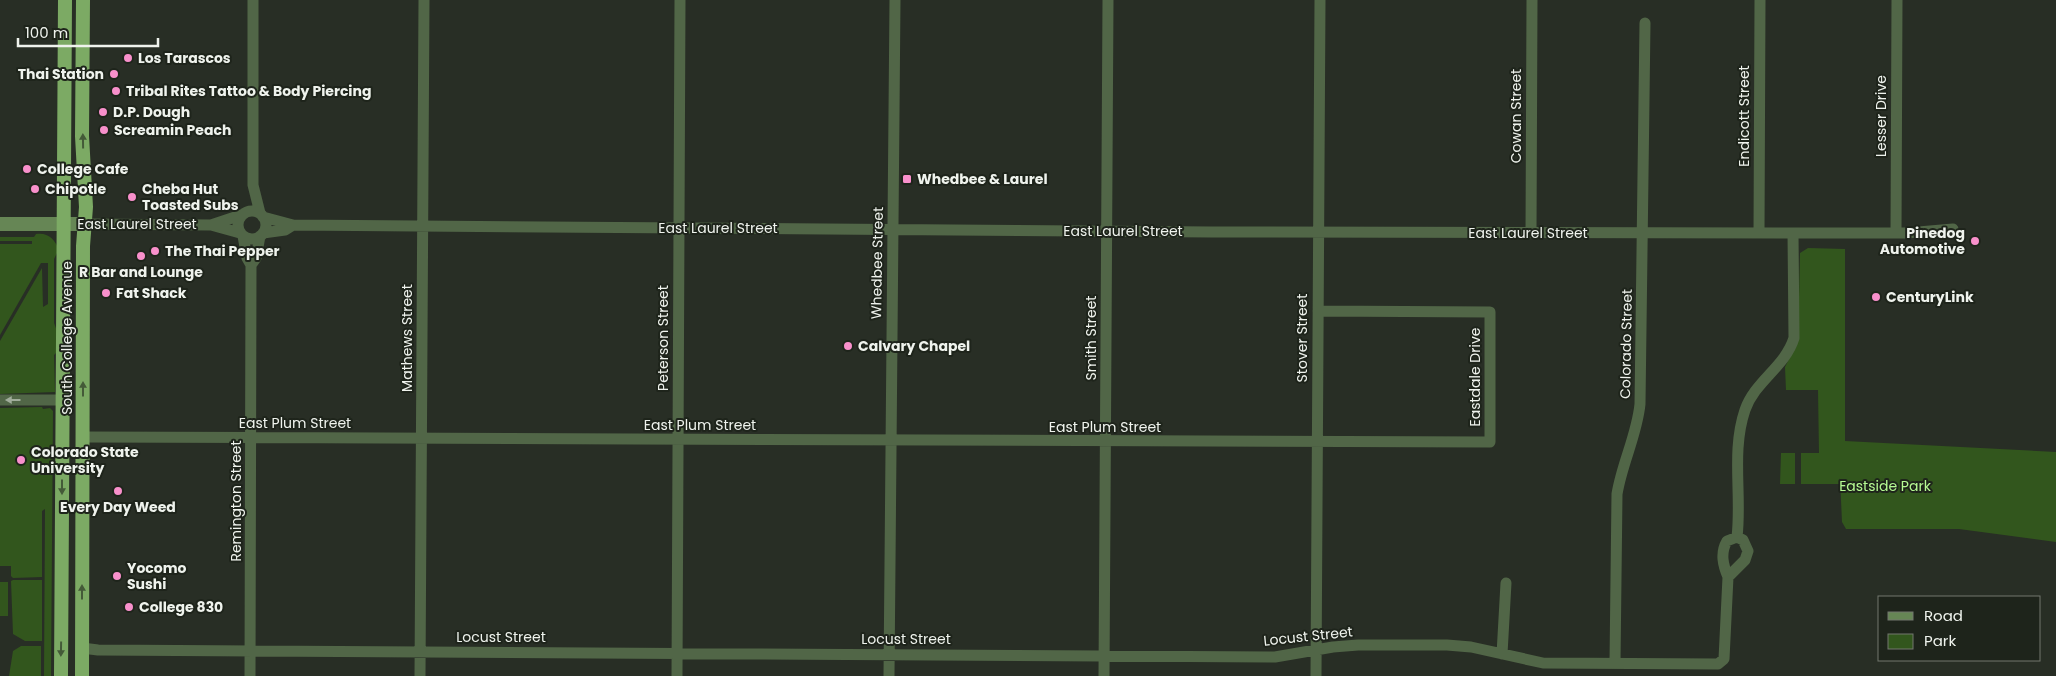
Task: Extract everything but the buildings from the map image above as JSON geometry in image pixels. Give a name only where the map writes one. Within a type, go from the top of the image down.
[{"type":"highway","name":"South College Avenue","points":[[61,676],[61,401],[65,0]]},
{"type":"highway","name":"South College Avenue","points":[[82,1],[82,136],[86,181],[83,246],[82,676]]},
{"type":"highway","points":[[61,401],[68,427],[74,436],[83,438]]},
{"type":"highway","points":[[62,589],[73,639],[82,648]]},
{"type":"main road","name":"East Laurel Street","points":[[0,224],[85,224]]},
{"type":"street","points":[[253,0],[253,185],[266,225],[261,235],[252,239],[242,234],[238,224],[253,185]]},
{"type":"street","name":"Mathews Street","points":[[420,676],[424,0]]},
{"type":"street","name":"Peterson Street","points":[[677,676],[680,0]]},
{"type":"street","name":"Whedbee Street","points":[[889,676],[895,0]]},
{"type":"street","name":"Smith Street","points":[[1104,676],[1108,0]]},
{"type":"street","name":"Stover Street","points":[[1316,676],[1320,0]]},
{"type":"street","name":"Cowan Street","points":[[1531,233],[1532,0]]},
{"type":"street","name":"Endicott Street","points":[[1758,233],[1760,0]]},
{"type":"street","name":"Lesser Drive","points":[[1896,233],[1897,0]]},
{"type":"street","name":"Colorado Street","points":[[1615,663],[1616,512],[1619,482],[1635,432],[1639,409],[1645,23]]},
{"type":"street","points":[[243,214],[252,210],[262,215]]},
{"type":"street","name":"East Laurel Street","points":[[211,225],[243,214]]},
{"type":"street","name":"East Laurel Street","points":[[262,215],[293,225],[1531,233],[1896,233],[1953,229]]},
{"type":"street","name":"East Laurel Street","points":[[85,224],[211,225],[242,234]]},
{"type":"street","name":"East Laurel Street","points":[[261,235],[285,230],[293,225]]},
{"type":"street","points":[[1737,537],[1739,522],[1738,448],[1745,409],[1763,380],[1790,351],[1794,338],[1793,233]]},
{"type":"street","name":"Remington Street","points":[[242,234],[247,258],[251,265],[250,676]]},
{"type":"street","name":"Remington Street","points":[[251,265],[256,258],[261,235]]},
{"type":"street","name":"Eastdale Drive","points":[[1317,443],[1332,440],[1490,442],[1490,312],[1318,310]]},
{"type":"street","points":[[0,400],[61,401]]},
{"type":"street","name":"East Plum Street","points":[[83,438],[1317,443]]},
{"type":"street","points":[[1737,537],[1747,544],[1748,551],[1745,560],[1728,577],[1724,566],[1723,553],[1727,541],[1737,537]]},
{"type":"street","name":"Locust Street","points":[[82,648],[98,650],[1275,656],[1358,645],[1448,645],[1471,647],[1543,663],[1718,664],[1724,659],[1728,577]]},
{"type":"street","points":[[1502,654],[1506,583]]},
{"type":"green space","points":[[36,234],[44,234],[50,237],[59,249],[54,259],[54,323],[57,331],[58,351],[54,355],[55,392],[0,394],[0,341],[42,268],[43,307],[48,304],[48,263],[41,263],[0,335],[0,244],[32,244],[32,241],[0,241],[0,237],[34,237]]},
{"type":"green space","name":"Eastside Park","points":[[1808,248],[1845,249],[1845,441],[2056,452],[2056,542],[1959,529],[1846,529],[1842,522],[1840,478],[1839,484],[1801,484],[1801,453],[1819,453],[1818,390],[1786,390],[1785,367],[1798,341],[1800,253]]},
{"type":"green space","points":[[42,407],[43,409],[50,408],[53,411],[51,676],[44,676],[45,509],[42,511],[42,577],[13,578],[11,576],[11,566],[0,566],[0,408]]},
{"type":"green space","points":[[1781,453],[1795,453],[1795,484],[1780,484]]},
{"type":"green space","points":[[42,580],[42,641],[25,641],[13,634],[11,581]]},
{"type":"green space","points":[[0,582],[8,582],[8,616],[0,616]]},
{"type":"green space","points":[[21,646],[41,646],[41,676],[9,676],[13,651]]},
{"type":"place","name":"Los Tarascos","points":[[128,58]]},
{"type":"place","name":"Thai Station","points":[[114,74]]},
{"type":"place","name":"Tribal Rites Tattoo & Body Piercing","points":[[116,91]]},
{"type":"place","name":"D.P. Dough","points":[[103,112]]},
{"type":"place","name":"Screamin Peach","points":[[104,130]]},
{"type":"place","name":"College Cafe","points":[[27,169]]},
{"type":"place","name":"Whedbee & Laurel","points":[[907,179]]},
{"type":"place","name":"Chipotle","points":[[35,189]]},
{"type":"place","name":"Cheba Hut Toasted Subs","points":[[132,197]]},
{"type":"place","name":"Pinedog Automotive","points":[[1975,241]]},
{"type":"place","name":"The Thai Pepper","points":[[155,251]]},
{"type":"place","name":"R Bar and Lounge","points":[[141,256]]},
{"type":"place","name":"Fat Shack","points":[[106,293]]},
{"type":"place","name":"CenturyLink","points":[[1876,297]]},
{"type":"place","name":"Calvary Chapel","points":[[848,346]]},
{"type":"place","name":"Colorado State University","points":[[21,460]]},
{"type":"place","name":"Every Day Weed","points":[[118,491]]},
{"type":"place","name":"Yocomo Sushi","points":[[117,576]]},
{"type":"place","name":"College 830","points":[[129,607]]}]
